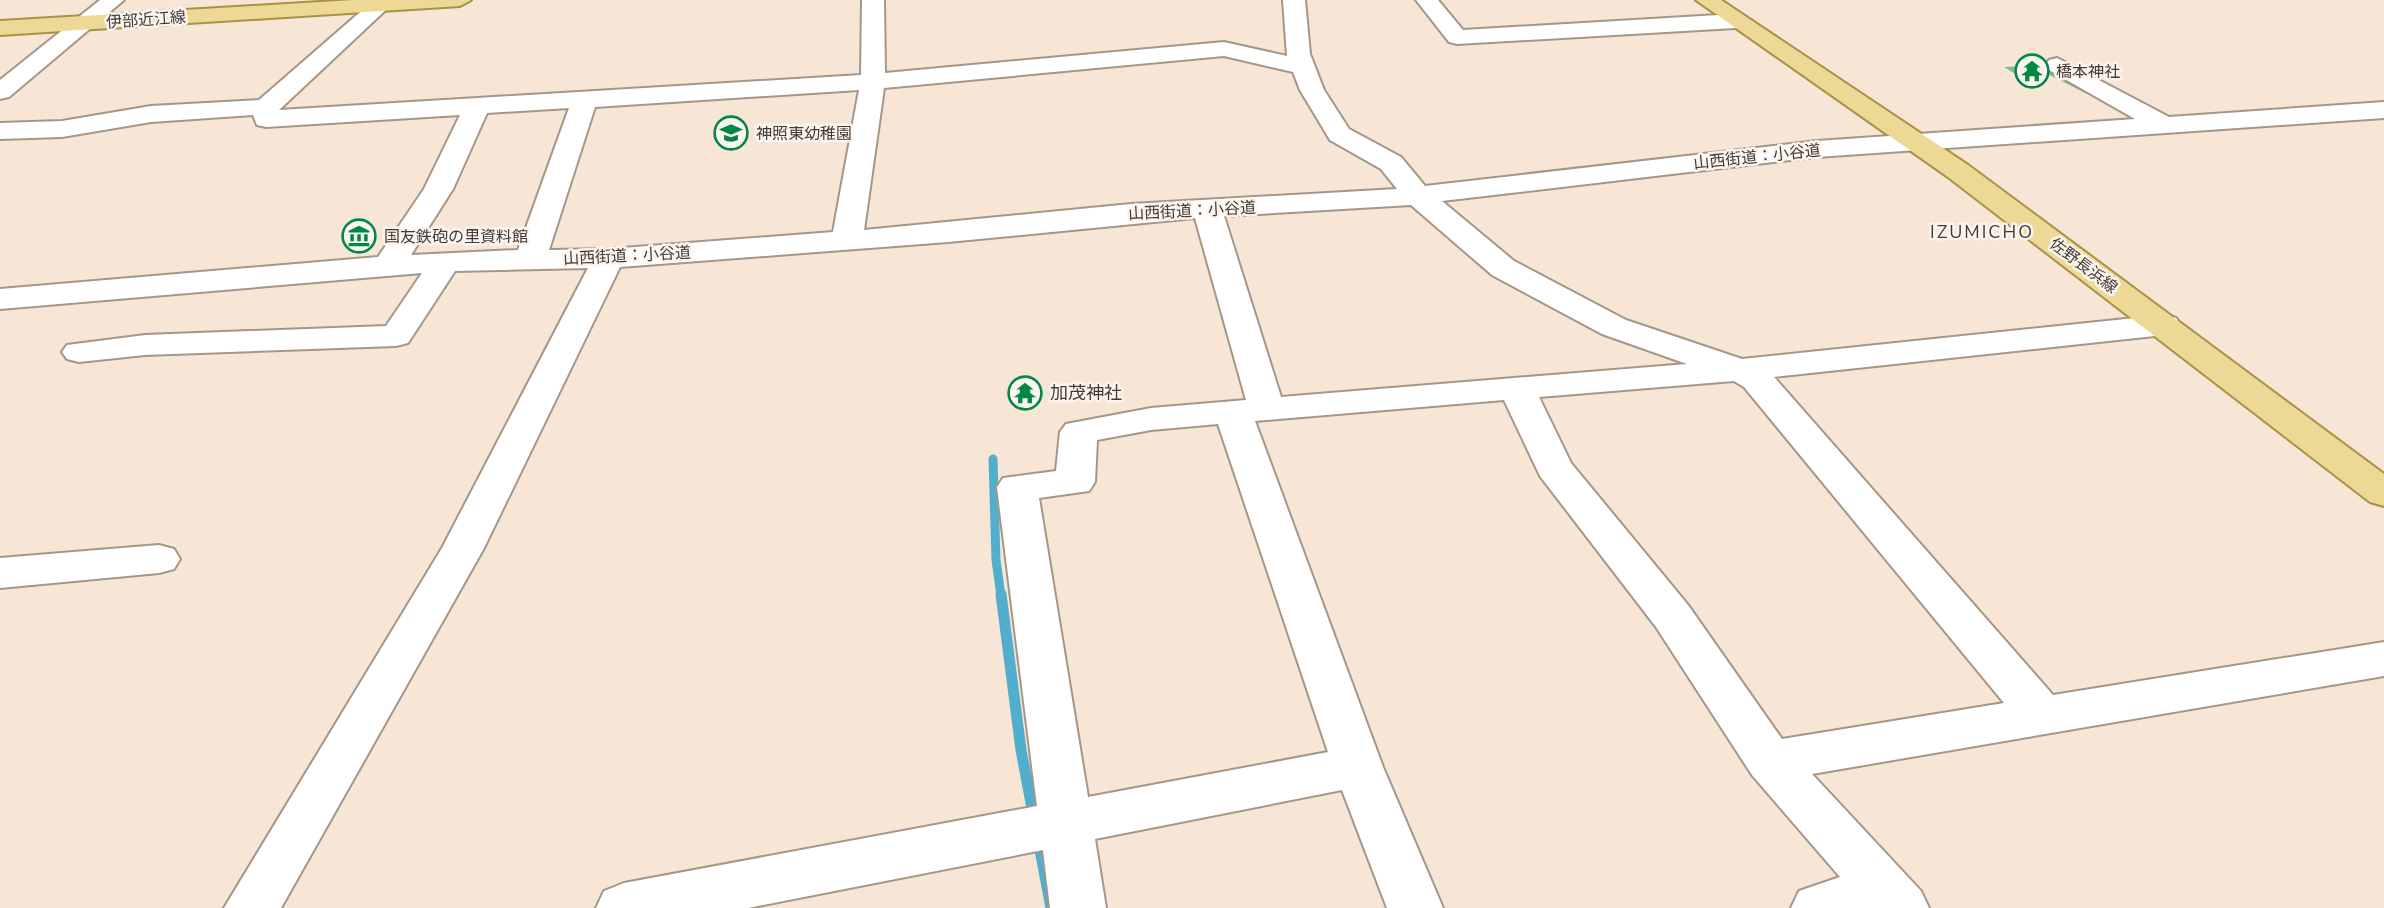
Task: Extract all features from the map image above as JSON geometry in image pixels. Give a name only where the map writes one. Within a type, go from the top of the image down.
[{"type":"main road","name":"伊部近江線","points":[[0,29],[460,0]]},
{"type":"main road","name":"佐野長浜線","points":[[1707,0],[1958,171],[2384,493]]},
{"type":"street","points":[[0,92],[81,23],[113,0]]},
{"type":"street","points":[[847,240],[873,82],[873,0]]},
{"type":"street","points":[[1294,0],[1298,54],[1339,134],[1391,163],[1418,196],[1503,268],[1614,327],[1739,370],[1757,379],[1955,617],[2042,716]]},
{"type":"street","points":[[1427,0],[1457,37],[1735,21]]},
{"type":"street","points":[[0,131],[62,129],[151,114],[266,107],[380,5]]},
{"type":"street","points":[[266,107],[266,119],[477,104],[873,82],[1224,49],[1303,67]]},
{"type":"street","points":[[2057,65],[2162,124]]},
{"type":"street","points":[[530,259],[585,98]]},
{"type":"street","points":[[387,265],[438,195],[464,143],[477,104]]},
{"type":"street","name":"山西街道：小谷道","points":[[0,299],[387,265],[609,258],[1207,208],[1418,196],[1555,177],[1913,141],[2384,110]]},
{"type":"street","points":[[1207,208],[1250,412],[1359,767],[1415,908]]},
{"type":"street","points":[[252,908],[463,548],[609,258]]},
{"type":"street","points":[[79,352],[145,345],[396,336],[445,262]]},
{"type":"street","points":[[1078,908],[1017,487],[1075,482],[1079,432],[1152,419],[1739,370],[2164,326]]},
{"type":"street","points":[[1517,390],[1554,467],[1672,616],[1770,761],[1891,898]]},
{"type":"street","points":[[0,573],[159,559]]},
{"type":"street","points":[[1770,761],[2384,659]]},
{"type":"street","points":[[625,908],[1359,767]]},
{"type":"street","points":[[1819,908],[1891,898]]},
{"type":"green space","points":[[2053,65],[2103,93],[2087,94],[2036,68],[2024,69],[2042,81],[2030,83],[2004,67]]},
{"type":"waterway","points":[[993,459],[996,560],[1001,596]]},
{"type":"waterway","points":[[1001,594],[1021,750],[1034,819]]},
{"type":"waterway","points":[[1038,839],[1051,908]]},
{"type":"place","name":"橋本神社","points":[[2032,71]]},
{"type":"place","name":"神照東幼稚園","points":[[731,133]]},
{"type":"place","name":"国友鉄砲の里資料館","points":[[359,236]]},
{"type":"place","name":"加茂神社","points":[[1025,393]]},
{"type":"district","name":"IZUMICHO","points":[[1982,232]]}]
